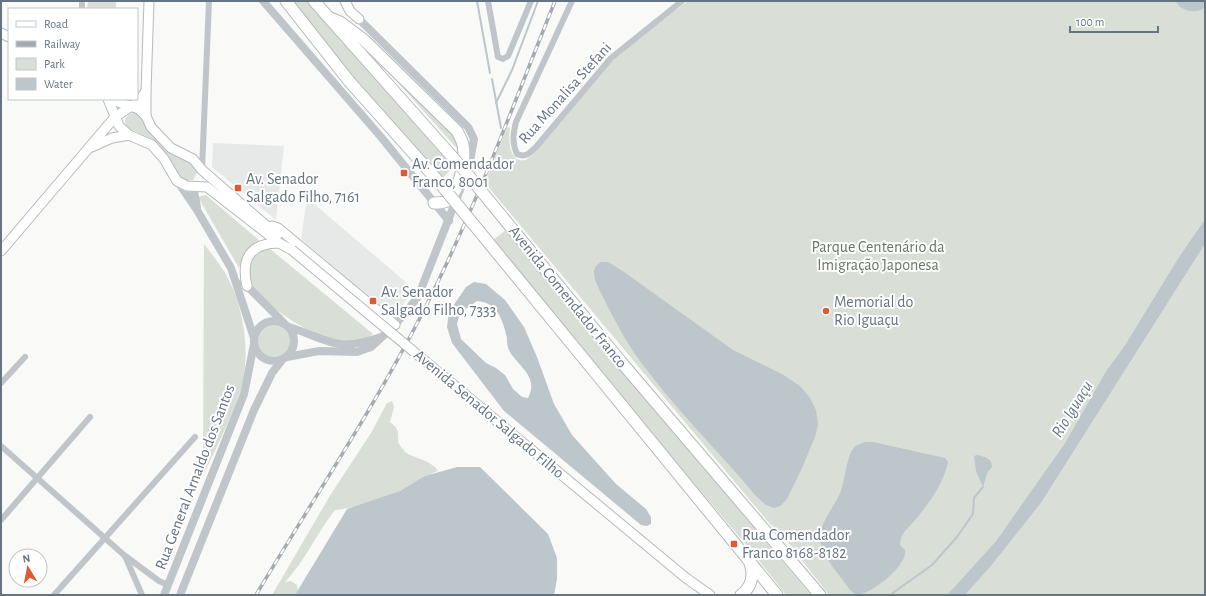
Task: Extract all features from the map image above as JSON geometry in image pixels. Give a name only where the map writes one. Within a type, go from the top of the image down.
[{"type":"highway","name":"Avenida Comendador Franco","points":[[286,1],[349,81],[382,120],[438,181],[777,595]]},
{"type":"highway","name":"Avenida Comendador Franco","points":[[314,1],[464,170],[622,364],[820,595]]},
{"type":"highway","points":[[328,17],[340,22],[364,40],[457,131],[463,144],[464,159],[460,178],[453,194],[446,202],[437,207]]},
{"type":"highway","points":[[741,595],[748,589],[752,578],[752,567],[747,557]]},
{"type":"main road","points":[[146,116],[149,1]]},
{"type":"main road","points":[[345,1],[350,11],[359,19]]},
{"type":"main road","points":[[350,1],[359,19]]},
{"type":"main road","points":[[1,250],[115,117],[126,109],[132,107],[139,101],[146,91]]},
{"type":"main road","points":[[109,100],[119,126],[129,135],[152,146],[164,159],[177,181]]},
{"type":"main road","name":"Avenida Senador Salgado Filho","points":[[112,100],[139,109],[146,116],[151,127],[171,148],[193,159],[202,170],[264,223],[292,250],[686,578],[710,595]]},
{"type":"main road","points":[[89,148],[112,138],[129,135]]},
{"type":"main road","points":[[193,186],[198,182],[202,170]]},
{"type":"main road","name":"Avenida Senador Salgado Filho","points":[[177,181],[187,186],[207,187],[279,243],[292,250]]},
{"type":"main road","points":[[264,223],[278,228],[395,325]]},
{"type":"main road","points":[[247,286],[244,268],[250,253],[260,246],[279,243]]},
{"type":"main road","name":"Avenida Senador Salgado Filho","points":[[686,578],[702,595]]},
{"type":"street","points":[[202,170],[210,1]]},
{"type":"street","points":[[263,1],[449,221]]},
{"type":"street","points":[[488,1],[498,57],[503,59],[508,56],[531,1]]},
{"type":"street","name":"Rua Monalisa Stefani","points":[[572,1],[516,122],[513,135],[514,147],[518,154],[522,156],[528,155],[536,147],[611,58],[682,1]]},
{"type":"street","points":[[231,268],[259,355],[270,361],[319,350],[357,352],[371,347],[395,325],[418,297],[453,211],[471,161],[474,139],[468,127],[359,19]]},
{"type":"street","points":[[177,181],[197,210],[231,268],[294,335],[295,341],[291,353],[284,359]]},
{"type":"street","points":[[193,186],[197,210]]},
{"type":"street","points":[[437,207],[453,211]]},
{"type":"street","points":[[254,341],[256,332],[265,323],[271,321],[286,325],[334,344],[361,343],[384,336]]},
{"type":"street","name":"Rua General Arnaldo dos Santos","points":[[164,595],[244,394],[254,341]]},
{"type":"street","points":[[1,383],[25,357]]},
{"type":"street","name":"Rua General Arnaldo dos Santos","points":[[180,595],[254,410],[272,373],[284,359]]},
{"type":"street","points":[[1,520],[90,417]]},
{"type":"street","points":[[54,595],[195,438]]},
{"type":"street","points":[[1,446],[106,537],[124,555],[159,581],[168,585]]},
{"type":"street","points":[[189,534],[197,532],[203,538]]},
{"type":"street","points":[[124,555],[142,595]]},
{"type":"shaded area","points":[[213,143],[284,146],[276,220],[212,167]]},
{"type":"shaded area","points":[[307,198],[415,290],[392,317],[301,239]]},
{"type":"green space","points":[[88,1],[116,1],[116,8],[87,8]]},
{"type":"green space","points":[[290,1],[309,1],[367,65],[453,168],[441,179],[385,118]]},
{"type":"green space","name":"Parque Centenário da Imigração Japonesa","points":[[688,1],[1205,1],[1205,219],[1177,260],[1125,345],[1106,371],[1065,443],[996,541],[947,595],[829,595],[779,531],[770,524],[485,183],[507,127],[510,128],[509,138],[513,154],[520,160],[529,158],[534,154],[596,78],[623,50]]},
{"type":"green space","points":[[353,35],[452,129],[462,154],[377,59],[374,61],[352,37]]},
{"type":"green space","points":[[136,112],[139,113],[198,171],[193,180],[183,180],[160,146],[152,139],[128,128],[125,122],[126,118],[130,114]]},
{"type":"green space","points":[[206,195],[261,242],[250,249],[239,268],[198,197]]},
{"type":"green space","points":[[506,230],[634,386],[811,595],[786,595],[753,553],[606,379],[493,240]]},
{"type":"green space","points":[[204,244],[224,271],[231,285],[241,316],[246,348],[243,380],[239,395],[203,476]]},
{"type":"green space","points":[[1205,244],[1205,595],[965,595],[991,566],[1041,503]]},
{"type":"green space","points":[[269,248],[373,334],[365,339],[355,341],[335,341],[315,334],[302,327],[265,301],[251,285],[248,270],[253,256],[260,251]]},
{"type":"green space","points":[[271,323],[277,323],[287,328],[292,341],[287,354],[277,359],[271,359],[261,354],[256,344],[256,338],[261,328]]},
{"type":"green space","points":[[392,401],[394,407],[390,422],[397,430],[398,442],[401,447],[405,452],[431,464],[438,471],[428,475],[405,489],[385,497],[368,503],[335,510],[299,565],[285,582],[291,581],[297,585],[298,590],[295,595],[272,595],[331,494],[371,433],[387,403]]},
{"type":"water","points":[[1175,1],[1205,1],[1205,7],[1197,11],[1191,11],[1181,7]]},
{"type":"water","name":"Rio Iguaçu","points":[[1205,219],[1205,244],[1041,503],[991,566],[965,595],[947,595],[996,541],[1065,443],[1106,371],[1125,345],[1177,260]]},
{"type":"water","points":[[601,262],[608,262],[624,272],[733,350],[782,374],[800,386],[810,398],[816,410],[818,425],[815,437],[787,499],[780,506],[774,508],[766,505],[756,496],[643,365],[619,328],[597,284],[594,269]]},
{"type":"water","points":[[474,282],[486,284],[505,300],[524,327],[537,357],[554,404],[572,435],[616,484],[646,509],[651,517],[651,524],[647,526],[641,525],[504,411],[452,343],[447,327],[449,312],[466,287]],"holes":[[[477,301],[484,302],[494,308],[498,313],[507,338],[507,346],[529,377],[531,390],[528,398],[522,397],[513,389],[505,375],[486,363],[461,339],[457,324],[460,313]]]},
{"type":"water","points":[[865,442],[873,442],[945,458],[948,462],[943,478],[935,492],[916,519],[905,530],[900,541],[900,545],[905,550],[901,564],[878,585],[862,594],[856,595],[850,590],[826,556],[820,537],[821,530],[841,491],[851,452],[856,446]]},
{"type":"water","points":[[977,455],[988,458],[992,464],[992,467],[987,473],[983,487],[976,471],[974,456]]},
{"type":"water","points":[[457,467],[480,467],[548,534],[557,558],[557,579],[554,595],[295,595],[347,509],[400,491],[425,476]]},
{"type":"waterway","points":[[477,1],[490,73]]},
{"type":"waterway","points":[[496,103],[512,70],[538,1]]},
{"type":"waterway","points":[[492,79],[501,128]]},
{"type":"waterway","points":[[890,595],[932,565],[957,537],[973,514],[974,498],[983,487]]},
{"type":"railway","points":[[256,595],[363,420],[423,312],[442,274],[476,197],[555,1]]},
{"type":"place","name":"Av. Comendador Franco, 8001","points":[[404,173]]},
{"type":"place","name":"Av. Senador Salgado Filho, 7161","points":[[238,188]]},
{"type":"place","name":"Av. Senador Salgado Filho, 7333","points":[[373,301]]},
{"type":"place","name":"Memorial do Rio Iguaçu","points":[[826,311]]},
{"type":"place","name":"Rua Comendador Franco 8168-8182","points":[[734,544]]}]
